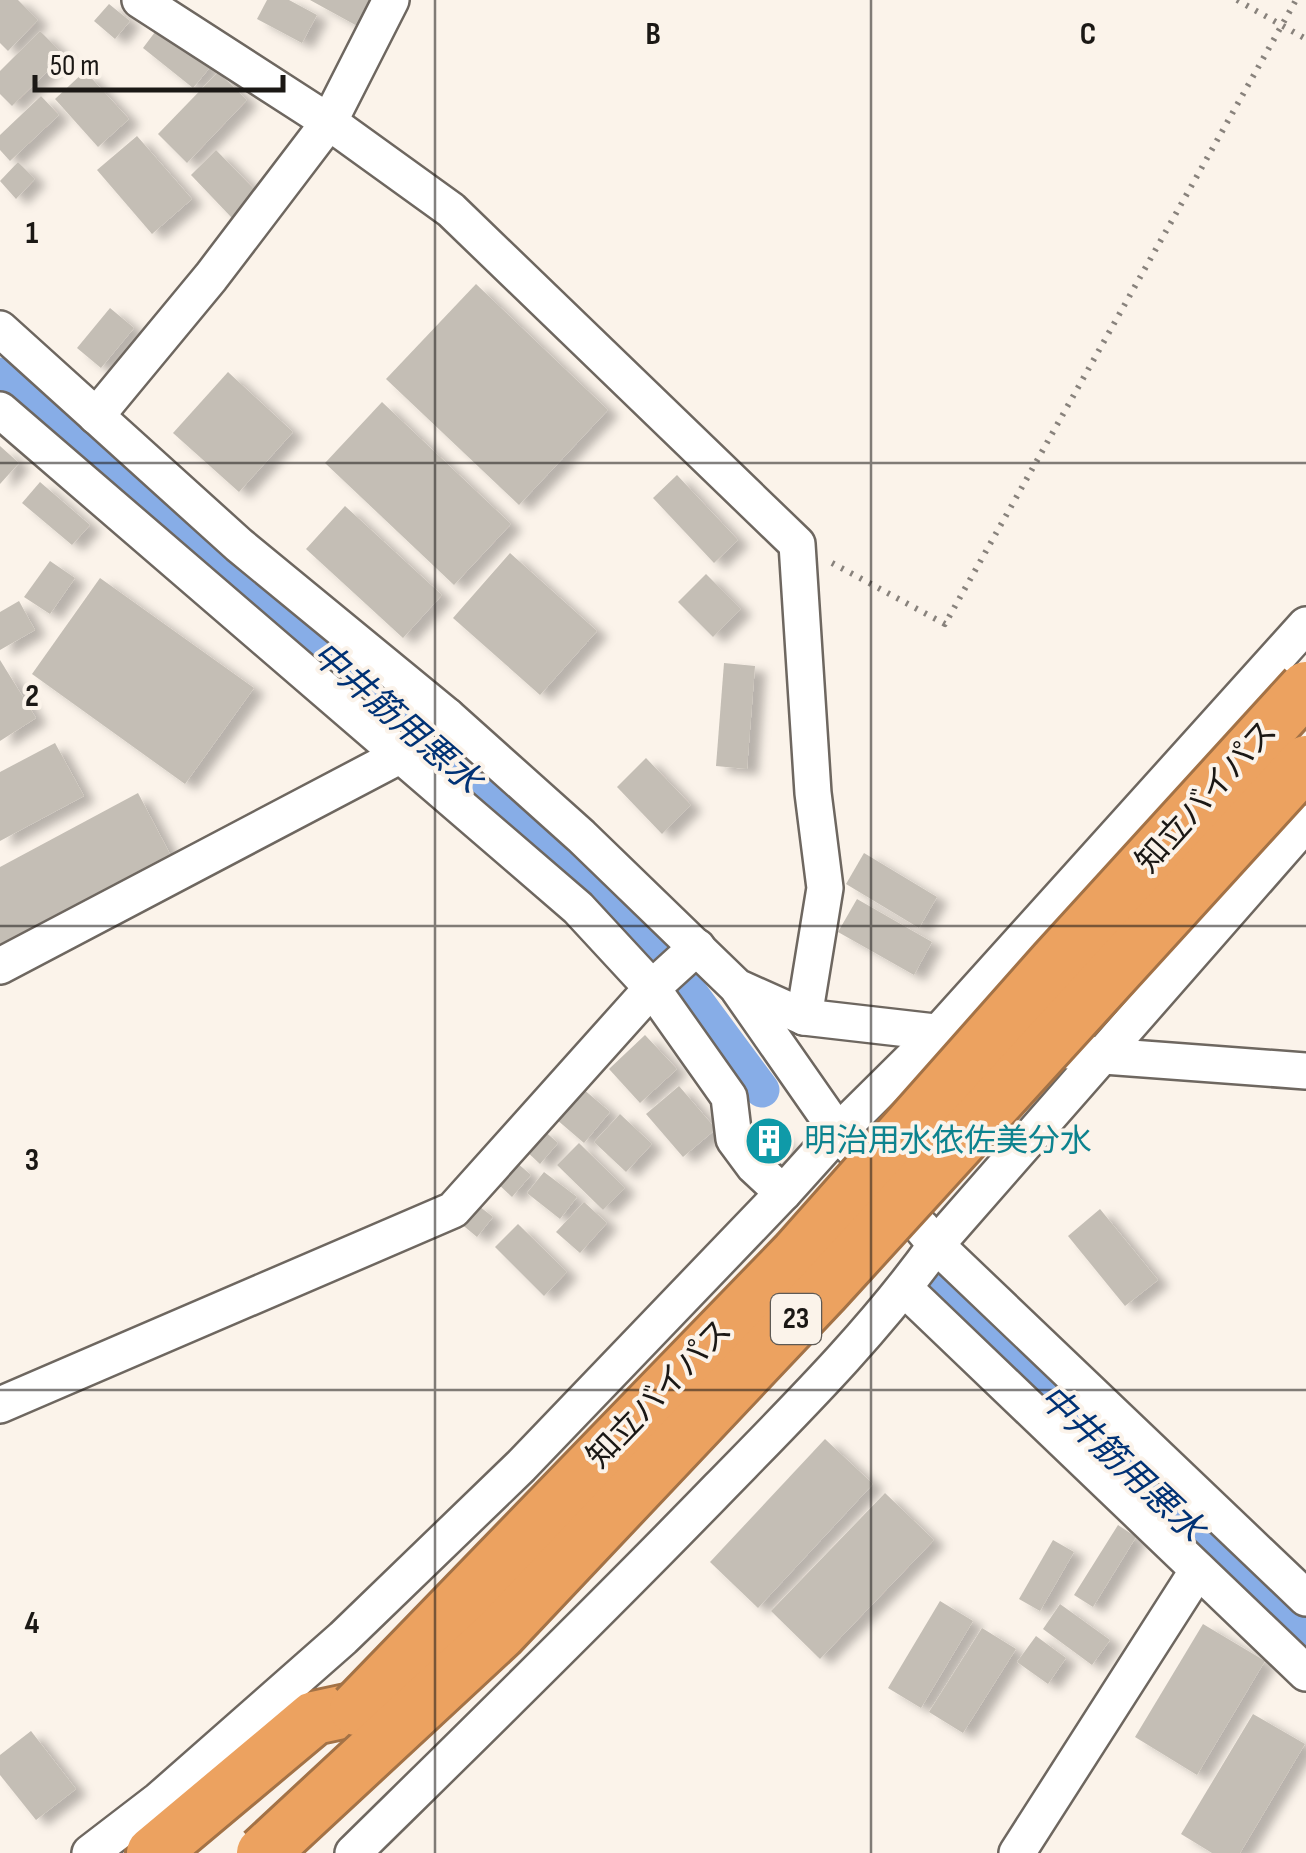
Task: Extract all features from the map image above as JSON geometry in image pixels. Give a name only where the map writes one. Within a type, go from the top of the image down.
[{"type":"highway","name":"知立バイパス","points":[[190,1853],[356,1709],[797,1254],[1055,963],[1296,676]]},
{"type":"highway","name":"知立バイパス","points":[[263,1853],[500,1633],[824,1290],[1306,762]]},
{"type":"highway","name":"23","points":[[152,1853],[314,1718],[356,1709]]},
{"type":"street","points":[[140,0],[329,122],[451,210],[796,544],[813,794],[825,888],[804,1018]]},
{"type":"street","points":[[96,416],[329,122],[391,0]]},
{"type":"street","points":[[0,330],[239,545],[447,716],[581,836],[673,968],[730,1097],[734,1140],[783,1193]]},
{"type":"street","points":[[0,410],[578,908],[673,968],[737,987],[804,1018],[939,1032],[1104,1056],[1306,1071]]},
{"type":"street","points":[[90,1853],[159,1800],[343,1638],[521,1466],[838,1132],[1296,676],[1306,625]]},
{"type":"street","points":[[0,966],[401,755],[447,716]]},
{"type":"street","points":[[353,1853],[612,1598],[844,1359],[936,1245],[1306,823]]},
{"type":"street","points":[[0,1405],[452,1210],[673,968]]},
{"type":"street","points":[[737,987],[838,1132],[936,1245],[1306,1598]]},
{"type":"street","points":[[904,1289],[1306,1673]]},
{"type":"street","points":[[1017,1853],[1198,1570]]},
{"type":"path","points":[[1237,0],[1306,39]]},
{"type":"path","points":[[796,544],[945,624],[1296,0]]},
{"type":"building","points":[[0,0],[18,0],[38,20],[8,51],[0,43]]},
{"type":"building","points":[[267,0],[289,0],[317,15],[302,43],[257,19]]},
{"type":"building","points":[[310,0],[374,0],[359,27]]},
{"type":"building","points":[[109,4],[130,21],[115,39],[94,21]]},
{"type":"building","points":[[161,24],[212,65],[193,88],[143,48]]},
{"type":"building","points":[[40,31],[64,55],[12,106],[0,94],[0,71]]},
{"type":"building","points":[[85,71],[129,119],[98,147],[55,99]]},
{"type":"building","points":[[218,72],[247,100],[187,163],[158,134]]},
{"type":"building","points":[[41,96],[59,115],[10,161],[0,150],[0,135]]},
{"type":"building","points":[[137,136],[192,199],[152,234],[97,170]]},
{"type":"building","points":[[216,150],[258,193],[232,218],[191,175]]},
{"type":"building","points":[[18,162],[35,179],[16,199],[0,181]]},
{"type":"building","points":[[476,284],[608,410],[519,505],[386,379]]},
{"type":"building","points":[[110,308],[134,328],[101,368],[77,348]]},
{"type":"building","points":[[228,372],[293,432],[239,492],[173,433]]},
{"type":"building","points":[[382,402],[511,524],[454,585],[325,463]]},
{"type":"building","points":[[0,446],[19,463],[0,484]]},
{"type":"building","points":[[677,475],[738,540],[714,563],[653,498]]},
{"type":"building","points":[[40,482],[90,525],[72,545],[22,503]]},
{"type":"building","points":[[345,506],[442,595],[403,638],[306,549]]},
{"type":"building","points":[[510,553],[597,631],[540,695],[453,618]]},
{"type":"building","points":[[50,561],[75,578],[50,614],[24,597]]},
{"type":"building","points":[[706,574],[741,609],[713,637],[678,602]]},
{"type":"building","points":[[100,578],[254,688],[185,784],[32,674]]},
{"type":"building","points":[[19,601],[35,630],[0,650],[0,612]]},
{"type":"building","points":[[0,660],[36,718],[0,741]]},
{"type":"building","points":[[724,663],[755,666],[747,769],[716,766]]},
{"type":"building","points":[[55,743],[84,796],[0,841],[0,772]]},
{"type":"building","points":[[646,758],[691,805],[662,834],[617,787]]},
{"type":"building","points":[[138,793],[170,854],[0,944],[0,867]]},
{"type":"building","points":[[864,853],[937,897],[919,928],[846,884]]},
{"type":"building","points":[[857,899],[932,942],[914,975],[838,932]]},
{"type":"building","points":[[645,1035],[677,1069],[640,1103],[609,1069]]},
{"type":"building","points":[[679,1086],[716,1129],[683,1157],[646,1114]]},
{"type":"building","points":[[582,1088],[610,1112],[584,1143],[556,1119]]},
{"type":"building","points":[[620,1114],[652,1144],[626,1172],[594,1142]]},
{"type":"building","name":"明治用水依佐美分水","points":[[761,1128],[768,1138],[777,1131],[786,1144],[766,1159],[750,1136]]},
{"type":"building","points":[[542,1129],[558,1143],[540,1164],[524,1149]]},
{"type":"building","points":[[579,1143],[625,1188],[603,1210],[557,1165]]},
{"type":"building","points":[[516,1162],[531,1175],[512,1197],[497,1183]]},
{"type":"building","points":[[544,1172],[577,1197],[560,1219],[527,1193]]},
{"type":"building","points":[[584,1202],[607,1223],[580,1253],[556,1232]]},
{"type":"building","points":[[475,1203],[493,1217],[477,1237],[459,1222]]},
{"type":"building","points":[[1100,1209],[1158,1280],[1125,1306],[1068,1236]]},
{"type":"building","points":[[518,1224],[567,1272],[544,1296],[495,1247]]},
{"type":"building","points":[[825,1439],[873,1484],[758,1608],[710,1562]]},
{"type":"building","points":[[885,1493],[934,1540],[820,1659],[771,1611]]},
{"type":"building","points":[[1118,1525],[1136,1537],[1093,1607],[1074,1595]]},
{"type":"building","points":[[1053,1540],[1074,1552],[1040,1611],[1019,1599]]},
{"type":"building","points":[[940,1601],[973,1621],[921,1708],[888,1688]]},
{"type":"building","points":[[1060,1604],[1110,1640],[1092,1665],[1043,1629]]},
{"type":"building","points":[[1203,1624],[1265,1661],[1197,1775],[1135,1737]]},
{"type":"building","points":[[982,1628],[1016,1649],[963,1733],[929,1712]]},
{"type":"building","points":[[1036,1636],[1066,1658],[1048,1684],[1017,1662]]},
{"type":"building","points":[[1253,1714],[1305,1744],[1240,1853],[1212,1853],[1181,1834]]},
{"type":"building","points":[[31,1731],[76,1789],[36,1820],[0,1775],[0,1755]]},
{"type":"waterway","name":"中井筋用悪水","points":[[0,375],[588,884],[669,964],[762,1090]]},
{"type":"waterway","name":"中井筋用悪水","points":[[936,1288],[1306,1639]]},
{"type":"place","name":"明治用水依佐美分水","points":[[769,1141]]}]
